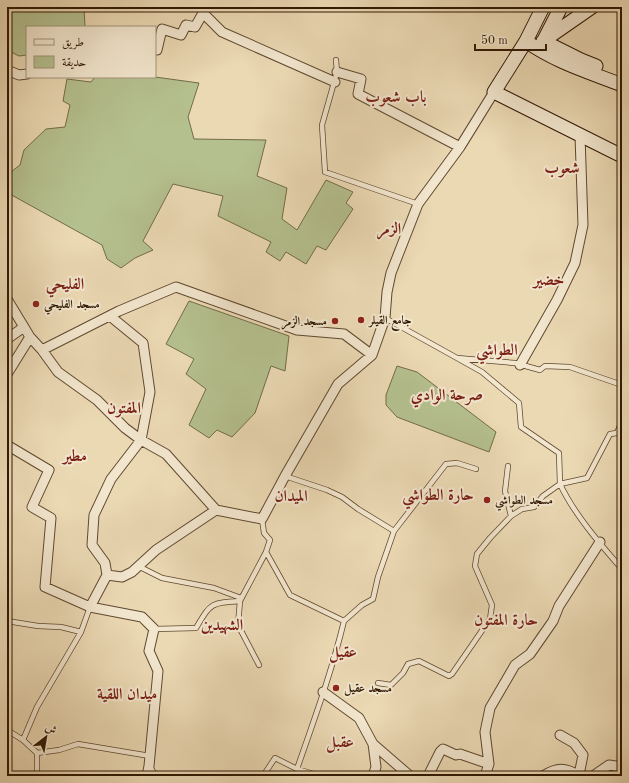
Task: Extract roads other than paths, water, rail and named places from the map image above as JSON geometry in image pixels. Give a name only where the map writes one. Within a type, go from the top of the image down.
[{"type":"street","points":[[7,299],[30,337],[42,350],[58,372],[97,400],[125,428],[141,440],[166,454],[216,510],[262,519],[338,384],[372,355],[385,318],[387,292],[391,273],[418,204],[460,147],[526,41],[543,7]]},
{"type":"street","points":[[544,41],[560,7]]},
{"type":"street","points":[[544,41],[592,7]]},
{"type":"street","points":[[156,50],[162,30],[181,35],[186,25],[195,27],[203,13],[222,32],[336,77],[360,79],[358,94],[460,147]]},
{"type":"street","points":[[526,41],[547,56],[622,85]]},
{"type":"street","points":[[544,41],[581,60],[622,76]]},
{"type":"street","points":[[7,70],[19,76],[26,74]]},
{"type":"street","points":[[494,92],[622,156]]},
{"type":"street","points":[[520,365],[557,300],[575,263],[583,226],[580,135]]},
{"type":"street","points":[[42,350],[110,316],[176,287],[297,330],[344,334],[372,355]]},
{"type":"street","points":[[90,607],[107,575],[105,563],[92,545],[94,515],[111,479],[141,440],[150,392],[143,343],[110,316]]},
{"type":"street","points":[[7,339],[24,327]]},
{"type":"street","points":[[7,374],[30,337]]},
{"type":"street","points":[[7,445],[49,470],[32,507],[51,518],[45,587],[90,607],[142,617],[154,629],[149,651],[158,670],[149,761],[146,776]]},
{"type":"street","points":[[107,575],[122,577],[132,572],[156,550],[216,510]]},
{"type":"street","points":[[485,776],[489,764],[485,732],[490,708],[515,665],[530,654],[553,621],[559,606],[600,542]]},
{"type":"street","points":[[323,692],[359,718],[373,744],[410,776]]},
{"type":"street","points":[[543,776],[551,771],[563,768],[579,776],[583,755],[574,743],[560,735]]},
{"type":"street","points":[[373,744],[376,767],[374,776]]},
{"type":"street","points":[[428,776],[443,749],[456,755],[460,754],[489,764]]},
{"type":"street","points":[[593,776],[609,765],[622,767]]},
{"type":"lane","points":[[336,60],[336,77],[322,125],[324,172],[418,204]]},
{"type":"lane","points":[[385,318],[482,372],[519,403],[521,427],[559,453],[560,484],[565,495],[622,569]]},
{"type":"lane","points":[[457,358],[520,365],[540,370],[545,366],[570,367],[622,385]]},
{"type":"lane","points":[[378,683],[391,685],[403,673],[408,664],[419,661],[441,673],[449,676],[452,674],[490,619],[492,605],[475,566],[477,554],[511,516],[522,509],[534,507],[543,496],[560,484],[587,478],[610,434],[617,433],[622,421]]},
{"type":"lane","points":[[297,769],[323,692],[344,621],[362,605],[372,599],[394,531],[446,464],[456,463],[476,469]]},
{"type":"lane","points":[[508,466],[505,491],[511,516]]},
{"type":"lane","points":[[285,476],[327,490],[342,497],[358,509],[394,531]]},
{"type":"lane","points":[[259,665],[238,625],[240,600],[266,552],[270,540],[264,533],[262,519]]},
{"type":"lane","points":[[266,552],[290,595],[344,621]]},
{"type":"lane","points":[[138,566],[162,578],[214,588],[240,600]]},
{"type":"lane","points":[[154,629],[196,628],[209,607],[222,602],[240,600]]},
{"type":"lane","points":[[23,740],[37,707],[81,632],[90,607]]},
{"type":"lane","points":[[7,621],[38,626],[61,627],[81,632]]},
{"type":"lane","points":[[7,730],[23,740],[37,753],[37,775]]},
{"type":"lane","points":[[37,753],[59,750],[78,744],[149,761],[156,776]]},
{"type":"lane","points":[[263,776],[275,758],[297,769],[320,776]]},
{"type":"place","name":"مسجد الفليحي","points":[[36,304]]},
{"type":"place","name":"جامع القيلر","points":[[361,320]]},
{"type":"place","name":"مسجد الزمر","points":[[335,321]]},
{"type":"place","name":"مسجد الطواشي","points":[[487,500]]},
{"type":"place","name":"مسجد عقيل","points":[[336,688]]},
{"type":"district","name":"باب شعوب","points":[[396,96]]},
{"type":"district","name":"شعوب","points":[[562,167]]},
{"type":"district","name":"الزمر","points":[[389,228]]},
{"type":"district","name":"خضير","points":[[549,279]]},
{"type":"district","name":"الفليحي","points":[[65,283]]},
{"type":"district","name":"الطواشي","points":[[497,349]]},
{"type":"district","name":"صرحة الوادي","points":[[447,394]]},
{"type":"district","name":"المفتون","points":[[124,407]]},
{"type":"district","name":"مطير","points":[[75,455]]},
{"type":"district","name":"حارة الطواشي","points":[[438,494]]},
{"type":"district","name":"الميدان","points":[[291,495]]},
{"type":"district","name":"حارة المفتون","points":[[506,619]]},
{"type":"district","name":"الشهيدين","points":[[222,624]]},
{"type":"district","name":"عقيل","points":[[343,651]]},
{"type":"district","name":"ميدان اللقية","points":[[127,693]]},
{"type":"district","name":"عقبل","points":[[340,741]]}]
